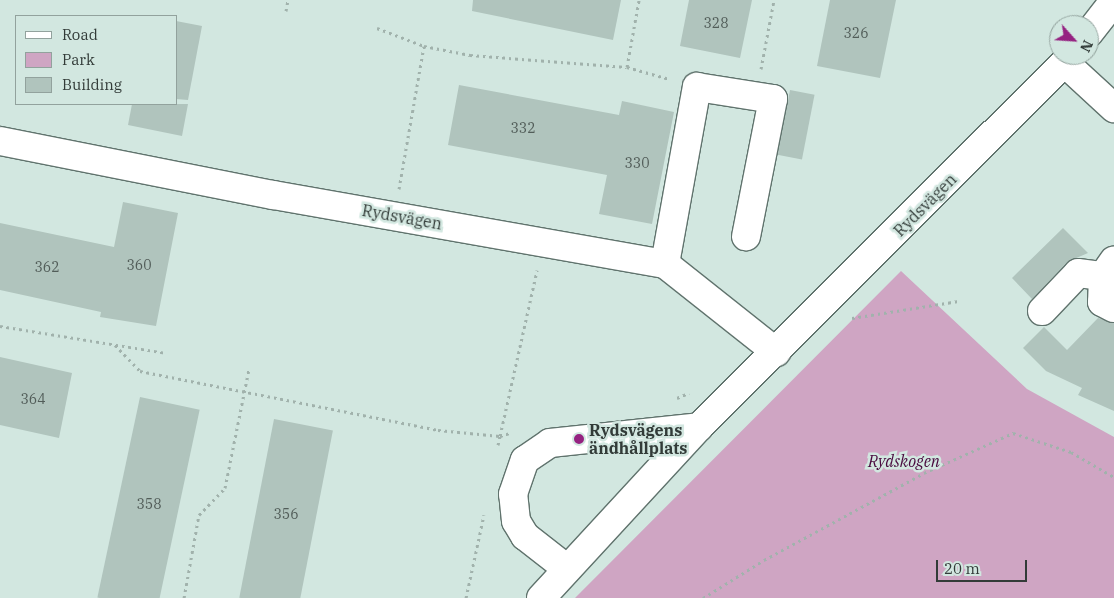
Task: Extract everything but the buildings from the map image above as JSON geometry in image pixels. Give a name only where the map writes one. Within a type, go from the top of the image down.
[{"type":"street","points":[[1099,20],[1114,1]]},
{"type":"street","name":"Rydsvägen","points":[[541,598],[566,568],[699,427],[1062,65]]},
{"type":"street","points":[[1074,65],[1114,108]]},
{"type":"street","points":[[665,264],[697,87],[773,100],[746,236]]},
{"type":"street","name":"Rydsvägen","points":[[0,141],[394,216],[665,264],[776,352]]},
{"type":"street","points":[[1042,311],[1078,273],[1109,268],[1102,302],[1114,308]]},
{"type":"street","points":[[566,568],[525,536],[516,521],[513,494],[525,460],[550,443],[699,427]]},
{"type":"path","points":[[286,11],[288,0]]},
{"type":"path","points":[[627,67],[639,0]]},
{"type":"path","points":[[756,96],[774,0]]},
{"type":"path","points":[[377,28],[424,46],[470,54],[627,67],[697,87]]},
{"type":"path","points":[[394,216],[424,46]]},
{"type":"path","points":[[115,345],[140,371],[244,394],[438,430],[500,436],[543,242]]},
{"type":"path","points":[[848,318],[959,301]]},
{"type":"path","points":[[0,326],[166,353]]},
{"type":"path","points":[[184,598],[199,515],[225,488],[248,369]]},
{"type":"path","points":[[703,598],[764,560],[924,473],[984,443],[1013,433],[1071,452],[1114,477]]},
{"type":"green space","name":"Rydskogen","points":[[901,271],[1027,389],[1114,437],[1114,598],[575,598]]},
{"type":"place","name":"Rydsvägens ändhållplats","points":[[579,439]]}]
